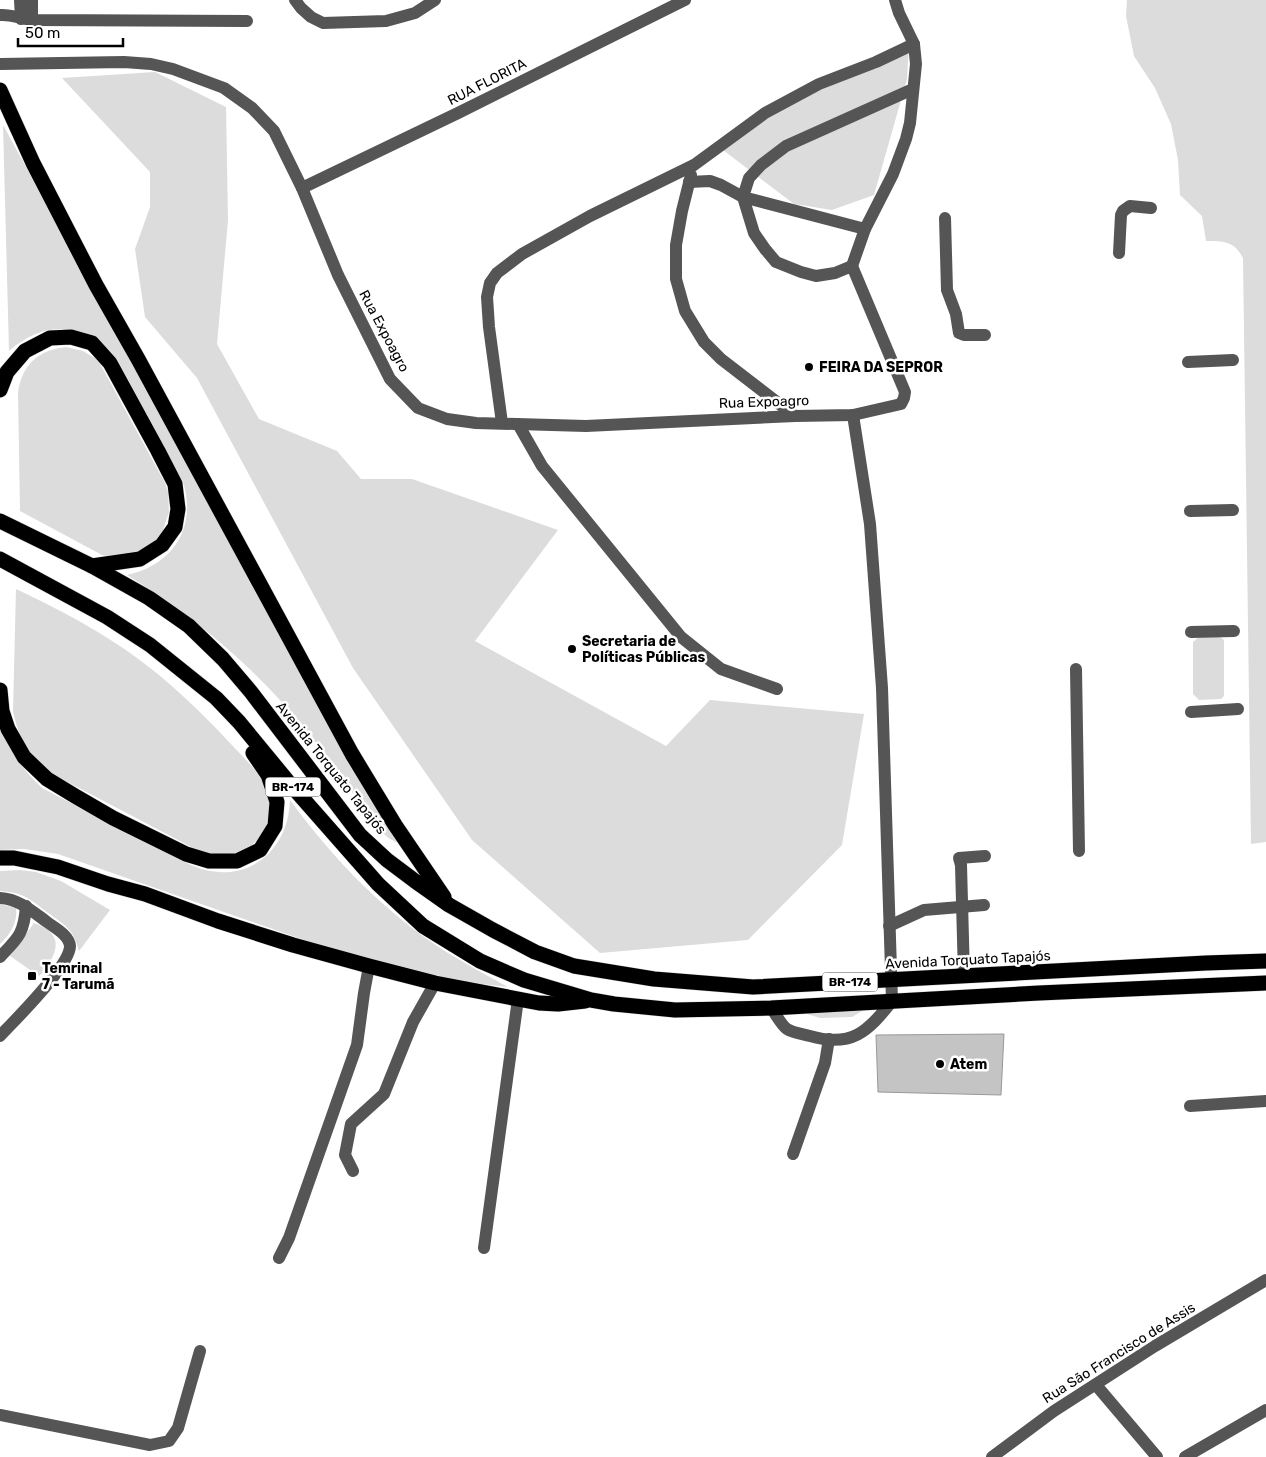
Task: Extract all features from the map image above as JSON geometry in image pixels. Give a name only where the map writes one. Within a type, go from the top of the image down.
[{"type":"highway","points":[[0,90],[33,163],[96,286],[138,359],[347,745],[395,825],[449,905]]},
{"type":"highway","points":[[0,390],[7,372],[25,351],[50,338],[71,337],[92,343],[110,363],[158,451],[175,484],[178,509],[174,527],[162,545],[140,559],[92,566]]},
{"type":"highway","name":"Avenida Torquato Tapajós","points":[[0,521],[92,566],[149,598],[189,626],[223,659],[251,692],[360,834],[388,860],[449,905],[535,952],[574,966],[654,979],[753,987],[1206,962],[1266,961]]},
{"type":"highway","name":"BR-174","points":[[0,559],[107,616],[150,645],[216,698],[239,722],[290,784],[378,884],[423,926],[480,961],[524,980],[591,1000],[675,1010],[770,1008],[1266,983]]},
{"type":"highway","points":[[0,690],[2,711],[8,729],[24,757],[48,778],[113,818],[186,854],[209,861],[236,861],[260,850],[275,826],[277,802],[268,776],[216,698]]},
{"type":"highway","points":[[0,858],[14,858],[58,867],[145,894],[218,921],[292,944],[435,983],[539,1003],[558,1004],[591,1000]]},
{"type":"street","points":[[20,0],[27,19]]},
{"type":"street","points":[[27,19],[32,0]]},
{"type":"street","points":[[295,0],[311,17],[323,23],[386,21],[415,13],[435,0]]},
{"type":"street","name":"RUA FLORITA","points":[[302,188],[685,0]]},
{"type":"street","points":[[895,0],[914,44],[916,64],[910,123],[893,174],[865,229],[852,266],[816,276],[776,262],[754,233],[744,202],[749,178],[786,146],[912,89]]},
{"type":"street","points":[[0,15],[6,14],[27,19],[247,21]]},
{"type":"street","points":[[502,423],[487,298],[490,283],[497,273],[522,254],[590,216],[694,165],[766,113],[819,84],[876,62],[914,44]]},
{"type":"street","name":"Rua Expoagro","points":[[0,64],[124,62],[151,64],[173,69],[224,88],[252,108],[274,131],[302,188],[338,275],[390,379],[418,408],[447,419],[476,423],[586,426],[853,414],[901,404],[905,392],[852,266]]},
{"type":"street","points":[[694,165],[682,211],[676,245],[676,278],[685,311],[704,342],[721,359],[795,416]]},
{"type":"street","points":[[689,182],[710,181],[721,185],[744,202],[865,229]]},
{"type":"street","points":[[1119,254],[1123,211],[1130,206],[1151,208]]},
{"type":"street","points":[[945,218],[947,290],[956,314],[959,333],[964,335],[985,335]]},
{"type":"street","points":[[1188,362],[1233,360]]},
{"type":"street","points":[[770,1008],[787,1029],[818,1038],[842,1040],[861,1033],[876,1022],[892,1002],[878,629],[870,524],[853,414]]},
{"type":"street","points":[[518,424],[542,466],[681,637],[721,668],[776,689]]},
{"type":"street","points":[[1190,511],[1233,510]]},
{"type":"street","points":[[1191,632],[1234,631]]},
{"type":"street","points":[[1076,669],[1079,851]]},
{"type":"street","points":[[1191,712],[1238,708]]},
{"type":"street","points":[[964,976],[962,866],[959,858],[985,856]]},
{"type":"street","points":[[0,898],[17,901],[26,906],[66,937],[70,945],[58,972],[0,1036]]},
{"type":"street","points":[[889,926],[924,910],[984,905]]},
{"type":"street","points":[[0,957],[18,938],[25,921],[26,906]]},
{"type":"street","points":[[279,1258],[289,1238],[357,1045],[369,966]]},
{"type":"street","points":[[353,1171],[345,1155],[350,1124],[384,1094],[412,1022],[435,983]]},
{"type":"street","points":[[484,1248],[518,999]]},
{"type":"street","points":[[793,1154],[825,1062],[829,1039]]},
{"type":"street","points":[[1190,1106],[1266,1101]]},
{"type":"street","name":"Rua São Francisco de Assis","points":[[992,1457],[1054,1411],[1155,1346],[1266,1280]]},
{"type":"street","points":[[0,1415],[150,1445],[169,1441],[178,1428],[200,1351]]},
{"type":"street","points":[[1096,1385],[1157,1457]]},
{"type":"street","points":[[1186,1457],[1266,1410]]},
{"type":"shaded area","points":[[1127,0],[1266,0],[1266,842],[1251,844],[1243,258],[1236,248],[1228,243],[1206,241],[1202,216],[1180,195],[1178,160],[1171,124],[1155,88],[1134,56],[1126,16]]},
{"type":"shaded area","points":[[909,45],[907,79],[874,195],[832,210],[794,204],[723,150],[752,122]]},
{"type":"shaded area","points":[[155,72],[226,107],[228,220],[217,344],[259,419],[337,451],[361,479],[412,479],[558,530],[475,641],[666,746],[710,700],[864,714],[842,845],[748,940],[600,953],[472,840],[353,668],[197,378],[145,317],[135,249],[150,207],[150,172],[62,78]]},
{"type":"shaded area","points":[[3,125],[398,843],[388,838],[379,828],[300,723],[241,661],[175,607],[127,575],[157,563],[178,542],[184,529],[187,515],[187,499],[183,482],[117,359],[105,347],[93,338],[65,329],[37,334],[9,351]]},
{"type":"shaded area","points":[[66,347],[83,351],[98,360],[165,483],[168,492],[169,512],[163,530],[158,538],[142,551],[113,557],[102,555],[20,511],[18,392],[20,382],[33,360],[47,352]]},
{"type":"shaded area","points":[[16,589],[86,625],[142,661],[187,700],[252,766],[260,777],[266,791],[269,814],[268,822],[261,836],[249,848],[229,855],[214,855],[199,851],[56,776],[33,756],[18,731],[13,711]]},
{"type":"shaded area","points":[[1199,637],[1220,637],[1224,640],[1224,696],[1221,699],[1199,700],[1193,694],[1193,642]]},
{"type":"shaded area","points":[[0,725],[17,759],[42,788],[187,863],[206,870],[225,872],[242,870],[257,863],[270,852],[280,838],[287,820],[290,800],[324,844],[382,903],[403,921],[448,953],[508,987],[443,977],[327,948],[58,854],[24,849],[0,850]]},
{"type":"shaded area","points":[[20,870],[36,872],[61,881],[110,910],[79,951],[76,941],[68,928],[58,920],[23,896],[0,891],[0,871]]},
{"type":"shaded area","points":[[0,904],[16,908],[16,918],[7,937],[0,944]]},
{"type":"shaded area","points":[[34,923],[51,933],[56,947],[51,960],[39,976],[10,956]]},
{"type":"shaded area","points":[[874,1004],[852,1017],[820,1018],[781,1006]]},
{"type":"building","name":"Atem","points":[[1004,1034],[1001,1095],[878,1092],[876,1035]]},
{"type":"place","name":"FEIRA DA SEPROR","points":[[809,367]]},
{"type":"place","name":"Secretaria de Políticas Públicas","points":[[572,649]]},
{"type":"place","name":"Temrinal 7 - Tarumã","points":[[32,976]]},
{"type":"place","name":"Atem","points":[[940,1064]]}]
